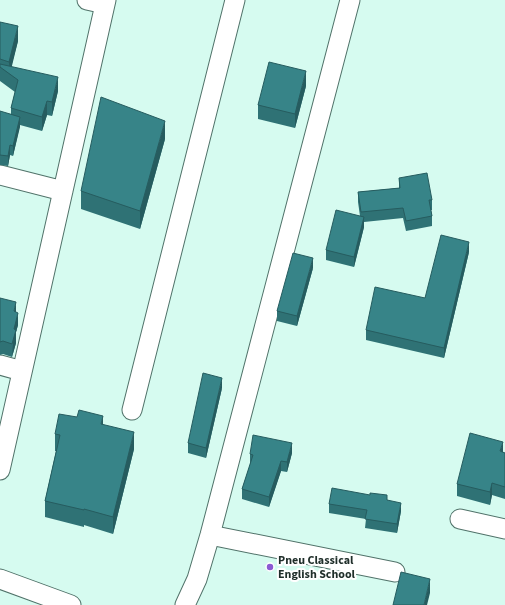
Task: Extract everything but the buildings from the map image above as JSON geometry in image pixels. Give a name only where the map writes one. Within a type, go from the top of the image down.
[{"type":"street","points":[[132,410],[235,0]]},
{"type":"street","points":[[185,605],[197,579],[210,535],[350,0]]},
{"type":"street","points":[[0,470],[63,191],[100,1]]},
{"type":"street","points":[[0,175],[63,191]]},
{"type":"street","points":[[0,365],[22,371]]},
{"type":"street","points":[[460,519],[505,529]]},
{"type":"street","points":[[210,535],[395,572]]},
{"type":"street","points":[[0,579],[71,605]]},
{"type":"place","name":"Pneu Classical English School","points":[[270,567]]}]
